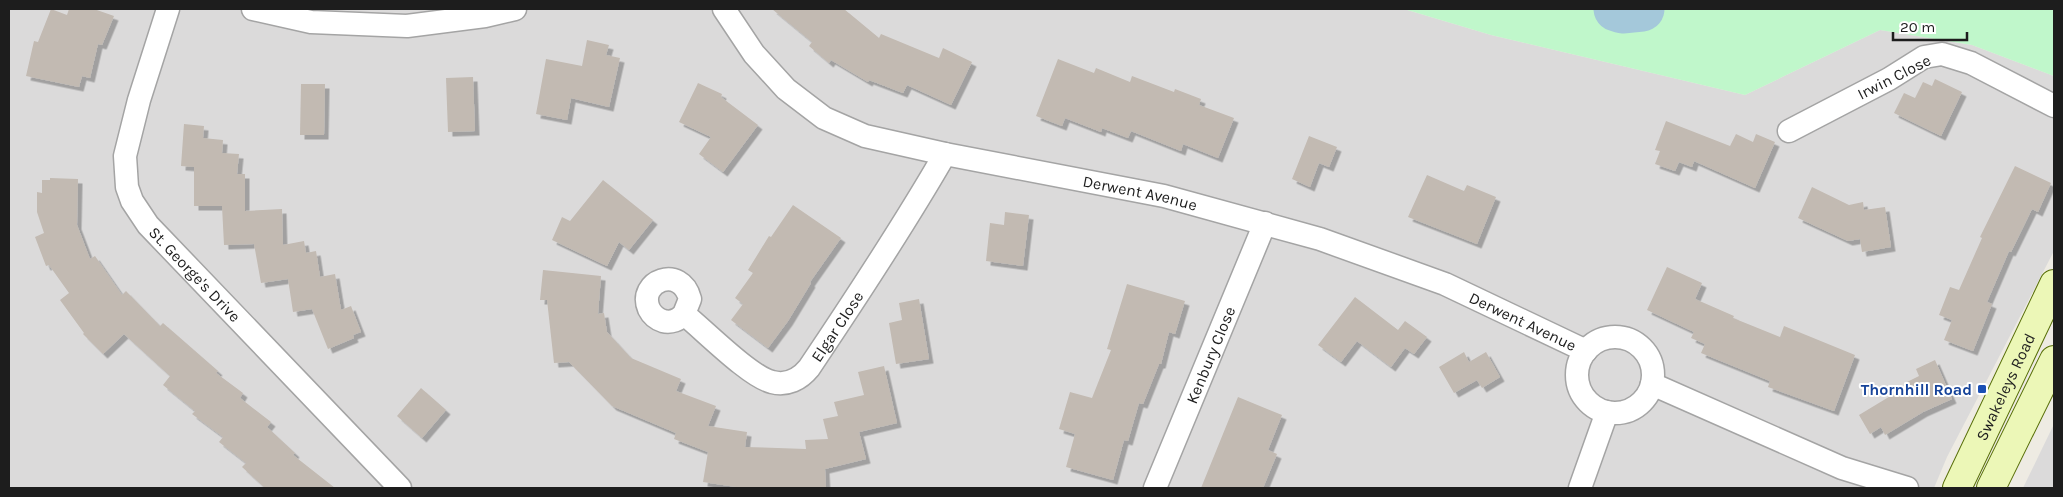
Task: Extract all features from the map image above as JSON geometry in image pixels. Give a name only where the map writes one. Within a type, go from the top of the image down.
[{"type":"main road","name":"Swakeleys Road","points":[[1956,488],[2054,284]]},
{"type":"main road","name":"Swakeleys Road","points":[[1991,488],[2054,360]]},
{"type":"street","name":"St. George's Drive","points":[[168,9],[128,141],[124,172],[132,201],[148,225],[400,488]]},
{"type":"street","points":[[253,9],[311,22],[407,26],[485,16],[515,9]]},
{"type":"street","name":"Derwent Avenue","points":[[724,9],[769,72],[798,99],[824,118],[864,136],[945,154],[1164,196],[1265,222],[1320,239],[1445,284],[1586,351]]},
{"type":"street","name":"Irwin Close","points":[[1789,131],[1889,79],[1924,57],[1942,54],[1971,62],[2054,106]]},
{"type":"street","name":"Elgar Close","points":[[684,314],[746,367],[765,380],[782,383],[798,378],[810,368],[859,294],[914,208],[945,154]]},
{"type":"street","name":"Kenbury Close","points":[[1156,488],[1265,222]]},
{"type":"street","name":"Derwent Avenue","points":[[1607,412],[1596,408],[1586,400],[1580,388],[1579,362],[1586,351],[1596,342],[1608,338],[1622,337],[1634,342],[1644,350],[1651,361],[1652,384]]},
{"type":"street","points":[[1580,488],[1607,412],[1626,412],[1638,406],[1647,396],[1652,384],[1842,468],[1907,488]]},
{"type":"shaded area","points":[[9,9],[1404,9],[1491,35],[1745,95],[1880,30],[1972,45],[2054,76],[2054,251],[1947,457],[1934,488],[9,488]]},
{"type":"shaded area","points":[[2054,424],[2054,488],[2023,488]]},
{"type":"green space","points":[[1404,9],[2054,9],[2054,76],[1972,45],[1880,30],[1745,95],[1491,35]]},
{"type":"building","points":[[51,9],[67,15],[69,9],[94,9],[114,16],[102,45],[98,44],[90,78],[82,76],[79,87],[26,76],[34,41],[38,42]]},
{"type":"building","points":[[772,9],[844,9],[879,38],[881,34],[939,58],[943,48],[972,62],[951,105],[907,85],[903,93],[869,80],[868,82],[831,60],[829,63],[809,46],[812,42]]},
{"type":"building","points":[[587,40],[609,45],[606,55],[620,58],[609,107],[571,98],[567,120],[536,114],[546,59],[582,66]]},
{"type":"building","points":[[1058,59],[1094,73],[1096,68],[1130,82],[1132,76],[1174,92],[1175,89],[1201,99],[1199,105],[1234,118],[1218,158],[1183,144],[1181,151],[1131,131],[1128,138],[1102,128],[1101,132],[1065,118],[1062,126],[1036,116]]},
{"type":"building","points":[[473,77],[475,131],[448,132],[446,78]]},
{"type":"building","points":[[1935,79],[1962,92],[1941,136],[1894,113],[1904,93],[1915,98],[1923,82],[1932,86]]},
{"type":"building","points":[[698,83],[722,94],[721,97],[758,125],[723,172],[699,154],[711,137],[679,122]]},
{"type":"building","points":[[301,84],[325,84],[324,135],[300,135]]},
{"type":"building","points":[[1666,121],[1730,146],[1736,134],[1753,142],[1756,134],[1775,142],[1755,188],[1694,161],[1692,167],[1679,162],[1675,171],[1655,164],[1660,151],[1655,150]]},
{"type":"building","points":[[184,124],[204,126],[203,138],[223,140],[222,153],[239,154],[237,174],[245,174],[245,211],[282,209],[283,245],[304,241],[306,253],[316,251],[320,277],[335,274],[341,310],[351,306],[361,332],[353,335],[354,338],[328,349],[312,309],[293,312],[288,279],[261,283],[254,244],[224,245],[222,206],[194,206],[194,167],[181,166]]},
{"type":"building","points":[[1309,136],[1337,147],[1329,167],[1319,163],[1310,187],[1292,179]]},
{"type":"building","points":[[2015,166],[2051,183],[2038,212],[2032,209],[2011,252],[2009,251],[1987,302],[1992,304],[1973,351],[1944,340],[1952,320],[1939,315],[1950,287],[1959,290],[1982,238],[1980,237]]},
{"type":"building","points":[[1427,175],[1464,191],[1467,185],[1496,197],[1477,244],[1408,217]]},
{"type":"building","points":[[50,178],[78,179],[77,225],[90,259],[95,256],[122,295],[126,291],[160,326],[163,323],[218,371],[216,373],[243,393],[240,398],[271,422],[267,427],[295,453],[293,455],[335,488],[265,488],[242,467],[246,463],[219,442],[223,437],[192,414],[195,411],[163,385],[170,376],[124,334],[103,354],[83,334],[60,300],[69,293],[49,265],[46,266],[35,237],[44,233],[37,212],[37,192],[42,193],[42,180],[50,180]]},
{"type":"building","points":[[603,180],[653,220],[629,250],[619,242],[607,266],[552,240],[562,217],[570,221]]},
{"type":"building","points":[[1812,187],[1849,205],[1863,202],[1864,210],[1885,207],[1891,247],[1862,252],[1860,239],[1848,241],[1798,218]]},
{"type":"building","points":[[793,205],[841,238],[810,282],[788,321],[768,348],[731,320],[743,304],[735,298],[753,273],[748,270],[769,236],[771,237]]},
{"type":"building","points":[[1005,212],[1029,215],[1023,266],[986,261],[990,223],[1004,225]]},
{"type":"building","points":[[1667,267],[1702,283],[1695,299],[1734,316],[1733,318],[1780,337],[1784,326],[1855,355],[1834,411],[1768,387],[1770,381],[1701,353],[1705,344],[1691,338],[1694,332],[1647,310]]},
{"type":"building","points":[[543,270],[601,276],[598,314],[604,313],[607,332],[631,358],[681,379],[676,391],[716,406],[708,426],[747,432],[745,447],[806,449],[805,440],[828,439],[823,419],[838,416],[834,402],[864,395],[858,372],[884,366],[897,423],[859,432],[866,459],[825,469],[826,488],[743,488],[703,482],[708,452],[674,439],[676,433],[612,406],[569,362],[554,363],[547,300],[540,300]]},
{"type":"building","points":[[1127,284],[1185,301],[1175,334],[1169,332],[1161,364],[1159,364],[1143,404],[1139,403],[1128,441],[1124,440],[1113,480],[1066,467],[1075,434],[1059,429],[1070,392],[1092,398],[1111,350],[1107,349]]},
{"type":"building","points":[[1355,297],[1398,330],[1405,321],[1427,337],[1414,354],[1405,348],[1391,367],[1357,341],[1341,362],[1318,345]]},
{"type":"building","points":[[919,299],[929,359],[896,364],[889,323],[902,320],[899,303]]},
{"type":"building","points":[[1464,352],[1469,362],[1486,352],[1500,377],[1482,388],[1477,380],[1454,393],[1439,367]]},
{"type":"building","points":[[1935,360],[1952,399],[1923,412],[1885,435],[1881,427],[1870,434],[1859,415],[1907,386],[1905,383],[1919,376],[1916,369]]},
{"type":"building","points":[[421,388],[446,410],[422,438],[397,416]]},
{"type":"building","points":[[1238,397],[1282,415],[1268,450],[1277,454],[1263,488],[1201,488]]},
{"type":"waterway","points":[[1616,9],[1622,11],[1642,9]]},
{"type":"place","name":"Thornhill Road","points":[[1982,389]]}]
